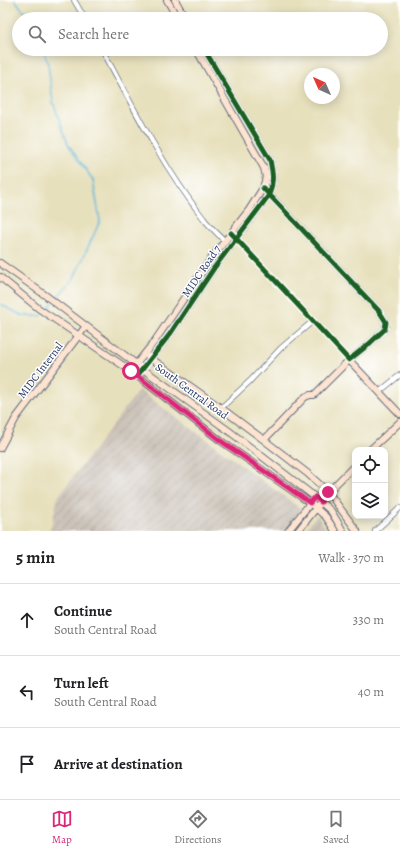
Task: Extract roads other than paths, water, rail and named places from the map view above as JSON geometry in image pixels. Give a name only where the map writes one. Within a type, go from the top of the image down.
[{"type":"street","points":[[74,0],[81,12]]},
{"type":"street","points":[[167,0],[174,12],[180,8]]},
{"type":"street","points":[[175,0],[182,12]]},
{"type":"street","points":[[106,56],[160,154],[183,191],[205,221],[225,241]]},
{"type":"street","points":[[200,56],[264,168],[266,177],[263,188],[379,311],[386,322],[385,329],[349,360],[314,395],[305,396],[264,440]]},
{"type":"street","name":"MIDC Road 7","points":[[137,376],[170,334],[214,268],[269,194],[272,186],[274,175],[270,160],[208,56]]},
{"type":"street","points":[[247,137],[254,134]]},
{"type":"street","name":"MIDC Road 7","points":[[131,371],[154,342],[210,260],[263,188]]},
{"type":"street","points":[[231,233],[400,414]]},
{"type":"street","name":"South Central Road","points":[[0,263],[136,364],[229,430],[315,497],[331,511],[343,531]]},
{"type":"street","name":"South Central Road","points":[[0,277],[44,312],[131,371],[221,441],[310,503],[326,517],[335,531]]},
{"type":"street","points":[[220,408],[250,381],[281,348],[313,321]]},
{"type":"street","name":"MIDC Internal","points":[[0,448],[16,418],[86,326]]},
{"type":"street","points":[[144,353],[307,473],[328,492],[357,531]]},
{"type":"street","points":[[379,392],[400,375]]},
{"type":"street","points":[[373,447],[400,422]]},
{"type":"street","points":[[298,531],[328,492],[352,468]]},
{"type":"street","points":[[288,531],[315,497]]},
{"type":"street","points":[[375,531],[400,508]]},
{"type":"waterway","points":[[15,0],[24,12]]},
{"type":"waterway","points":[[45,56],[48,64],[53,102],[68,144],[93,180],[100,221],[74,278],[55,300]]},
{"type":"waterway","points":[[46,311],[53,303]]},
{"type":"waterway","points":[[0,304],[23,316],[41,316],[43,314]]}]
